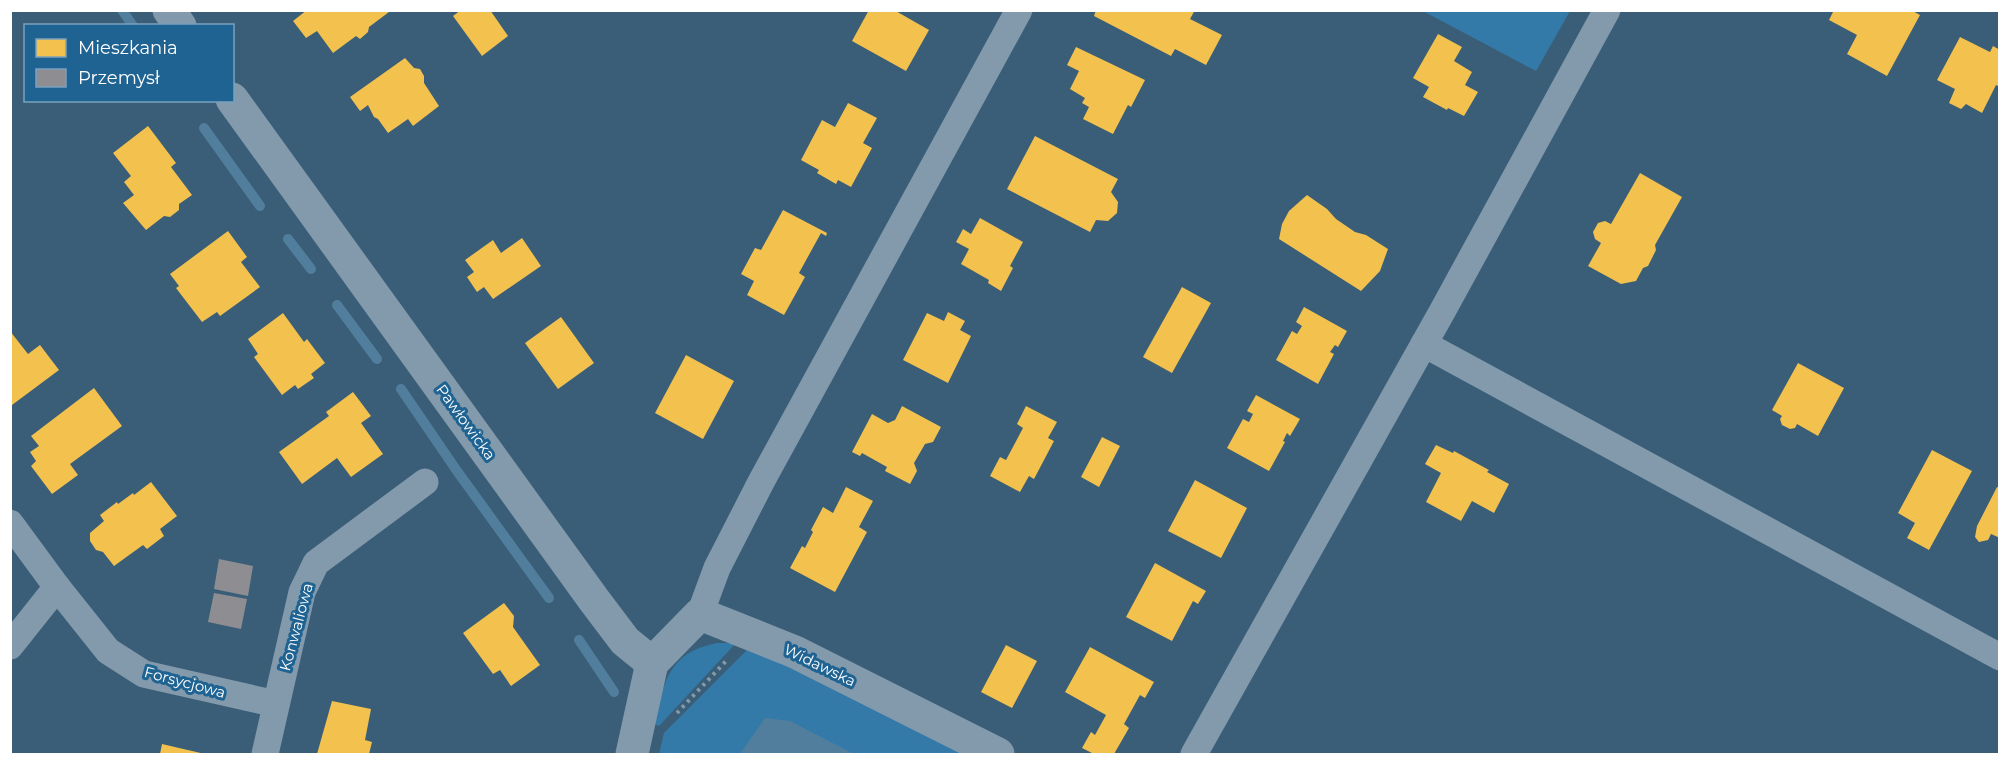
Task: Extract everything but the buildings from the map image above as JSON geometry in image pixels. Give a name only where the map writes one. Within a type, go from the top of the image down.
[{"type":"street","points":[[169,10],[179,24]]},
{"type":"street","points":[[635,743],[652,663],[700,614],[717,568],[761,482],[1019,10]]},
{"type":"street","points":[[1194,754],[1424,344],[1607,10]]},
{"type":"street","name":"Pawłowicka","points":[[234,102],[594,600],[625,641],[652,663]]},
{"type":"street","points":[[1424,344],[2000,657]]},
{"type":"street","name":"Konwaliowa","points":[[266,754],[302,592],[316,563],[425,482]]},
{"type":"street","name":"Forsycjowa","points":[[10,523],[108,651],[144,674],[276,704]]},
{"type":"street","points":[[10,646],[57,587]]},
{"type":"street","name":"Widawska","points":[[700,614],[795,652],[998,754]]},
{"type":"path","points":[[635,743],[658,734],[741,645],[748,632]]},
{"type":"shaded area","points":[[1423,11],[1570,11],[1536,71]]},
{"type":"shaded area","points":[[717,643],[736,643],[659,726],[655,724],[661,695],[671,671],[688,654],[701,647]]},
{"type":"shaded area","points":[[748,649],[795,668],[966,754],[659,754],[664,733]]},
{"type":"shaded area","points":[[765,718],[790,721],[854,754],[740,754]]},
{"type":"waterway","points":[[122,10],[132,24]]},
{"type":"waterway","points":[[204,128],[260,206]]},
{"type":"waterway","points":[[288,239],[311,269]]},
{"type":"waterway","points":[[337,305],[377,359]]},
{"type":"waterway","points":[[401,389],[549,598]]},
{"type":"waterway","points":[[579,640],[614,692]]}]
